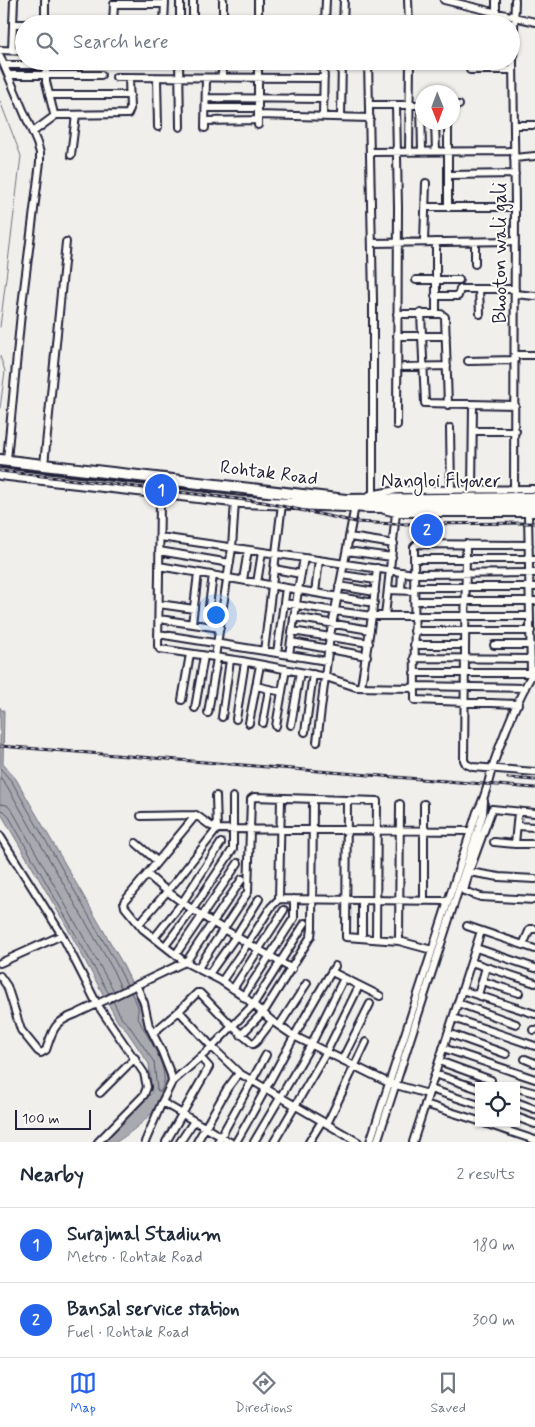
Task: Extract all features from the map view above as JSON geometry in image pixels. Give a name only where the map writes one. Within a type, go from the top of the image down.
[{"type":"highway","name":"Rohtak Road","points":[[3,460],[346,500]]},
{"type":"highway","name":"Rohtak Road","points":[[0,474],[235,501],[371,507]]},
{"type":"highway","name":"Nangloi Flyover","points":[[371,507],[535,498]]},
{"type":"highway","name":"Nangloi Flyover","points":[[346,500],[395,506],[533,511]]},
{"type":"street","points":[[0,50],[12,50],[14,0]]},
{"type":"street","points":[[45,0],[45,15]]},
{"type":"street","points":[[180,0],[180,15]]},
{"type":"street","points":[[194,0],[194,15]]},
{"type":"street","points":[[223,0],[223,15]]},
{"type":"street","points":[[258,0],[258,15]]},
{"type":"street","points":[[325,15],[326,0]]},
{"type":"street","points":[[343,15],[344,0]]},
{"type":"street","points":[[408,0],[409,15]]},
{"type":"street","points":[[445,0],[472,3],[507,15]]},
{"type":"street","points":[[496,0],[496,12]]},
{"type":"street","name":"Bhooton wali gali","points":[[514,0],[515,15]]},
{"type":"street","points":[[113,15],[114,4],[165,2],[164,15]]},
{"type":"street","points":[[520,18],[535,22]]},
{"type":"street","points":[[0,56],[40,152],[3,460]]},
{"type":"street","points":[[4,65],[15,64]]},
{"type":"street","points":[[46,70],[49,95],[54,114],[56,114]]},
{"type":"street","points":[[179,70],[180,127]]},
{"type":"street","points":[[222,70],[222,78]]},
{"type":"street","points":[[258,70],[258,117]]},
{"type":"street","points":[[323,116],[324,70]]},
{"type":"street","points":[[341,116],[342,70]]},
{"type":"street","points":[[368,70],[371,152],[373,495]]},
{"type":"street","points":[[409,151],[410,70]]},
{"type":"street","points":[[470,70],[513,70]]},
{"type":"street","name":"Bhooton wali gali","points":[[513,70],[516,405],[514,490]]},
{"type":"street","points":[[8,75],[101,75]]},
{"type":"street","points":[[116,78],[324,78]]},
{"type":"street","points":[[32,132],[56,114],[128,114],[130,109],[129,78]]},
{"type":"street","points":[[157,78],[158,127]]},
{"type":"street","points":[[206,78],[206,124],[258,117],[341,116],[370,118]]},
{"type":"street","points":[[49,95],[130,95]]},
{"type":"street","points":[[206,98],[324,99]]},
{"type":"street","points":[[369,105],[415,105]]},
{"type":"street","points":[[396,105],[398,207],[397,425]]},
{"type":"street","points":[[206,108],[258,117]]},
{"type":"street","points":[[71,154],[76,115]]},
{"type":"street","points":[[396,121],[409,121]]},
{"type":"street","points":[[514,125],[535,125]]},
{"type":"street","points":[[422,130],[422,151]]},
{"type":"street","points":[[435,130],[436,151]]},
{"type":"street","points":[[448,130],[448,207]]},
{"type":"street","points":[[371,152],[448,151],[535,156]]},
{"type":"street","points":[[449,175],[515,174]]},
{"type":"street","points":[[424,242],[426,183]]},
{"type":"street","points":[[426,207],[515,207]]},
{"type":"street","points":[[372,243],[515,241]]},
{"type":"street","points":[[44,465],[66,242]]},
{"type":"street","points":[[436,242],[436,313]]},
{"type":"street","points":[[475,242],[475,264]]},
{"type":"street","points":[[416,280],[460,280]]},
{"type":"street","points":[[435,296],[457,297],[460,289],[479,289],[535,296]]},
{"type":"street","points":[[479,289],[480,314]]},
{"type":"street","points":[[421,313],[424,400],[426,403],[448,405],[516,405]]},
{"type":"street","points":[[397,314],[436,313],[445,316],[448,405]]},
{"type":"street","points":[[397,336],[446,336]]},
{"type":"street","points":[[468,361],[535,355]]},
{"type":"street","points":[[404,366],[447,366]]},
{"type":"street","points":[[472,490],[473,405]]},
{"type":"street","points":[[450,428],[451,490]]},
{"type":"street","points":[[473,431],[516,431]]},
{"type":"street","name":"Rohtak Road","points":[[346,500],[397,490],[535,489]]},
{"type":"street","points":[[208,714],[232,548],[235,501]]},
{"type":"street","points":[[160,503],[158,634],[158,646],[160,649],[313,674],[361,687],[525,688]]},
{"type":"street","points":[[264,651],[282,504]]},
{"type":"street","points":[[317,742],[330,636],[355,506]]},
{"type":"street","points":[[385,616],[394,544],[395,506]]},
{"type":"street","points":[[370,1142],[393,1084],[484,814],[484,800],[492,769],[518,704],[533,673],[530,631],[532,559],[529,545],[533,511]]},
{"type":"street","points":[[160,537],[414,574],[532,573]]},
{"type":"street","points":[[350,537],[394,544]]},
{"type":"street","points":[[466,544],[464,760],[466,764],[473,767],[535,772]]},
{"type":"street","points":[[518,704],[418,701],[414,697],[414,548],[416,545],[529,545]]},
{"type":"street","points":[[242,580],[248,550]]},
{"type":"street","points":[[347,551],[392,557]]},
{"type":"street","points":[[159,552],[230,563]]},
{"type":"street","points":[[257,582],[262,552]]},
{"type":"street","points":[[289,655],[304,558]]},
{"type":"street","points":[[414,559],[532,559]]},
{"type":"street","points":[[314,593],[319,560]]},
{"type":"street","points":[[159,566],[374,603]]},
{"type":"street","points":[[274,568],[301,574]]},
{"type":"street","points":[[361,687],[369,643],[378,568]]},
{"type":"street","points":[[192,624],[198,572]]},
{"type":"street","points":[[401,590],[402,572]]},
{"type":"street","points":[[209,606],[213,575]]},
{"type":"street","points":[[342,575],[376,580]]},
{"type":"street","points":[[339,586],[375,592]]},
{"type":"street","points":[[388,590],[532,587]]},
{"type":"street","points":[[277,653],[286,588]]},
{"type":"street","points":[[414,601],[532,601]]},
{"type":"street","points":[[284,603],[372,616],[530,616]]},
{"type":"street","points":[[159,604],[194,609]]},
{"type":"street","points":[[294,617],[370,630]]},
{"type":"street","points":[[159,619],[220,628]]},
{"type":"street","points":[[292,630],[369,643]]},
{"type":"street","points":[[414,631],[530,631]]},
{"type":"street","points":[[158,634],[328,661]]},
{"type":"street","points":[[291,642],[367,656]]},
{"type":"street","points":[[414,645],[465,645]]},
{"type":"street","points":[[494,645],[531,645]]},
{"type":"street","points":[[182,700],[190,654]]},
{"type":"street","points":[[195,708],[204,656]]},
{"type":"street","points":[[414,658],[531,659]]},
{"type":"street","points":[[222,717],[230,660]]},
{"type":"street","points":[[236,719],[245,662]]},
{"type":"street","points":[[249,723],[260,665]]},
{"type":"street","points":[[276,726],[286,669]]},
{"type":"street","points":[[291,725],[300,672]]},
{"type":"street","points":[[414,673],[533,673]]},
{"type":"street","points":[[304,732],[313,674]]},
{"type":"street","points":[[256,686],[282,692]]},
{"type":"street","points":[[263,723],[269,689]]},
{"type":"street","points":[[139,924],[217,829],[216,796]]},
{"type":"street","points":[[165,946],[232,852],[233,797]]},
{"type":"street","points":[[198,968],[248,892],[252,798],[377,801],[376,938]]},
{"type":"street","points":[[222,981],[271,907],[279,899],[282,829],[281,798]]},
{"type":"street","points":[[241,1035],[263,1013],[311,936],[313,799]]},
{"type":"street","points":[[377,1142],[432,950],[477,812],[484,800]]},
{"type":"street","points":[[347,801],[346,937],[398,941],[432,950]]},
{"type":"street","points":[[398,941],[400,804]]},
{"type":"street","points":[[424,804],[424,901]]},
{"type":"street","points":[[535,814],[492,810],[464,890],[466,893],[493,898],[535,900]]},
{"type":"street","points":[[515,844],[518,812]]},
{"type":"street","points":[[141,816],[196,815],[217,829],[471,831]]},
{"type":"street","points":[[196,815],[124,902],[125,907],[139,924],[186,962],[222,981],[295,1037],[393,1084],[475,1104]]},
{"type":"street","points":[[517,826],[535,827]]},
{"type":"street","points":[[0,836],[62,935],[98,1004],[135,1058],[146,1080],[146,1092],[98,1142]]},
{"type":"street","points":[[494,842],[535,844]]},
{"type":"street","points":[[136,843],[157,861]]},
{"type":"street","points":[[154,938],[182,903],[221,843]]},
{"type":"street","points":[[176,954],[238,863]]},
{"type":"street","points":[[469,872],[499,877],[535,879]]},
{"type":"street","points":[[147,874],[166,892],[192,910],[292,969]]},
{"type":"street","points":[[0,976],[6,983],[21,1030],[38,1052],[41,1053],[46,1050],[54,1028],[59,1022],[138,987],[186,962],[242,878]]},
{"type":"street","points":[[210,974],[259,899]]},
{"type":"street","points":[[279,899],[448,901]]},
{"type":"street","points":[[243,996],[294,918],[294,899]]},
{"type":"street","points":[[362,900],[362,938]]},
{"type":"street","points":[[233,989],[284,910]]},
{"type":"street","points":[[144,1142],[172,1082],[212,1047],[253,1006],[305,923]]},
{"type":"street","points":[[467,926],[535,949]]},
{"type":"street","points":[[523,945],[530,929],[535,929]]},
{"type":"street","points":[[413,1142],[481,931]]},
{"type":"street","points":[[0,963],[62,935]]},
{"type":"street","points":[[476,948],[535,968]]},
{"type":"street","points":[[471,962],[535,984]]},
{"type":"street","points":[[478,995],[486,967]]},
{"type":"street","points":[[236,1142],[267,1089],[316,996],[334,969],[344,978],[380,996]]},
{"type":"street","points":[[254,1142],[311,1045],[344,978]]},
{"type":"street","points":[[482,981],[519,993]]},
{"type":"street","points":[[279,1026],[307,983]]},
{"type":"street","points":[[274,1142],[326,1053],[359,986]]},
{"type":"street","points":[[138,987],[148,1020],[162,1052],[172,1082]]},
{"type":"street","points":[[462,990],[535,1014]]},
{"type":"street","points":[[153,1033],[199,993],[250,1042],[255,1043],[272,1021]]},
{"type":"street","points":[[342,1060],[370,1004]]},
{"type":"street","points":[[458,1004],[516,1024]]},
{"type":"street","points":[[179,1011],[212,1047],[239,1072],[358,1142]]},
{"type":"street","points":[[453,1018],[535,1046]]},
{"type":"street","points":[[448,1034],[506,1054]]},
{"type":"street","points":[[309,1142],[324,1122],[366,1042]]},
{"type":"street","points":[[443,1048],[535,1080]]},
{"type":"street","points":[[219,1139],[266,1055]]},
{"type":"street","points":[[166,1142],[209,1067],[200,1057]]},
{"type":"street","points":[[100,1093],[135,1058]]},
{"type":"street","points":[[525,1059],[535,1063]]},
{"type":"street","points":[[439,1061],[491,1080]]},
{"type":"street","points":[[197,1142],[227,1089],[239,1072]]},
{"type":"street","points":[[435,1074],[475,1088]]},
{"type":"street","points":[[521,1089],[535,1093]]},
{"type":"street","points":[[162,1102],[205,1128],[219,1139],[230,1142]]},
{"type":"street","points":[[520,1103],[535,1109]]},
{"type":"street","points":[[425,1104],[475,1121]]},
{"type":"street","points":[[520,1118],[535,1124]]},
{"type":"street","points":[[180,1142],[194,1121]]},
{"type":"street","points":[[496,1127],[535,1140]]},
{"type":"water","points":[[0,707],[1,710],[4,710],[3,764],[16,779],[121,961],[146,1012],[141,1014],[163,1054],[169,1070],[169,1086],[159,1105],[143,1122],[118,1141],[103,1142],[110,1132],[152,1093],[149,1064],[124,1027],[118,1022],[67,927],[0,812]]},
{"type":"waterway","points":[[0,101],[21,156],[0,327]]},
{"type":"waterway","points":[[0,356],[5,371],[0,408]]},
{"type":"railway","points":[[0,471],[263,502],[356,522],[395,524],[535,523]]},
{"type":"railway","points":[[0,746],[535,788]]},
{"type":"railway","points":[[508,778],[535,780]]},
{"type":"place","name":"Surajmal Stadium","points":[[161,490]]},
{"type":"place","name":"Bansal service station","points":[[427,530]]}]
